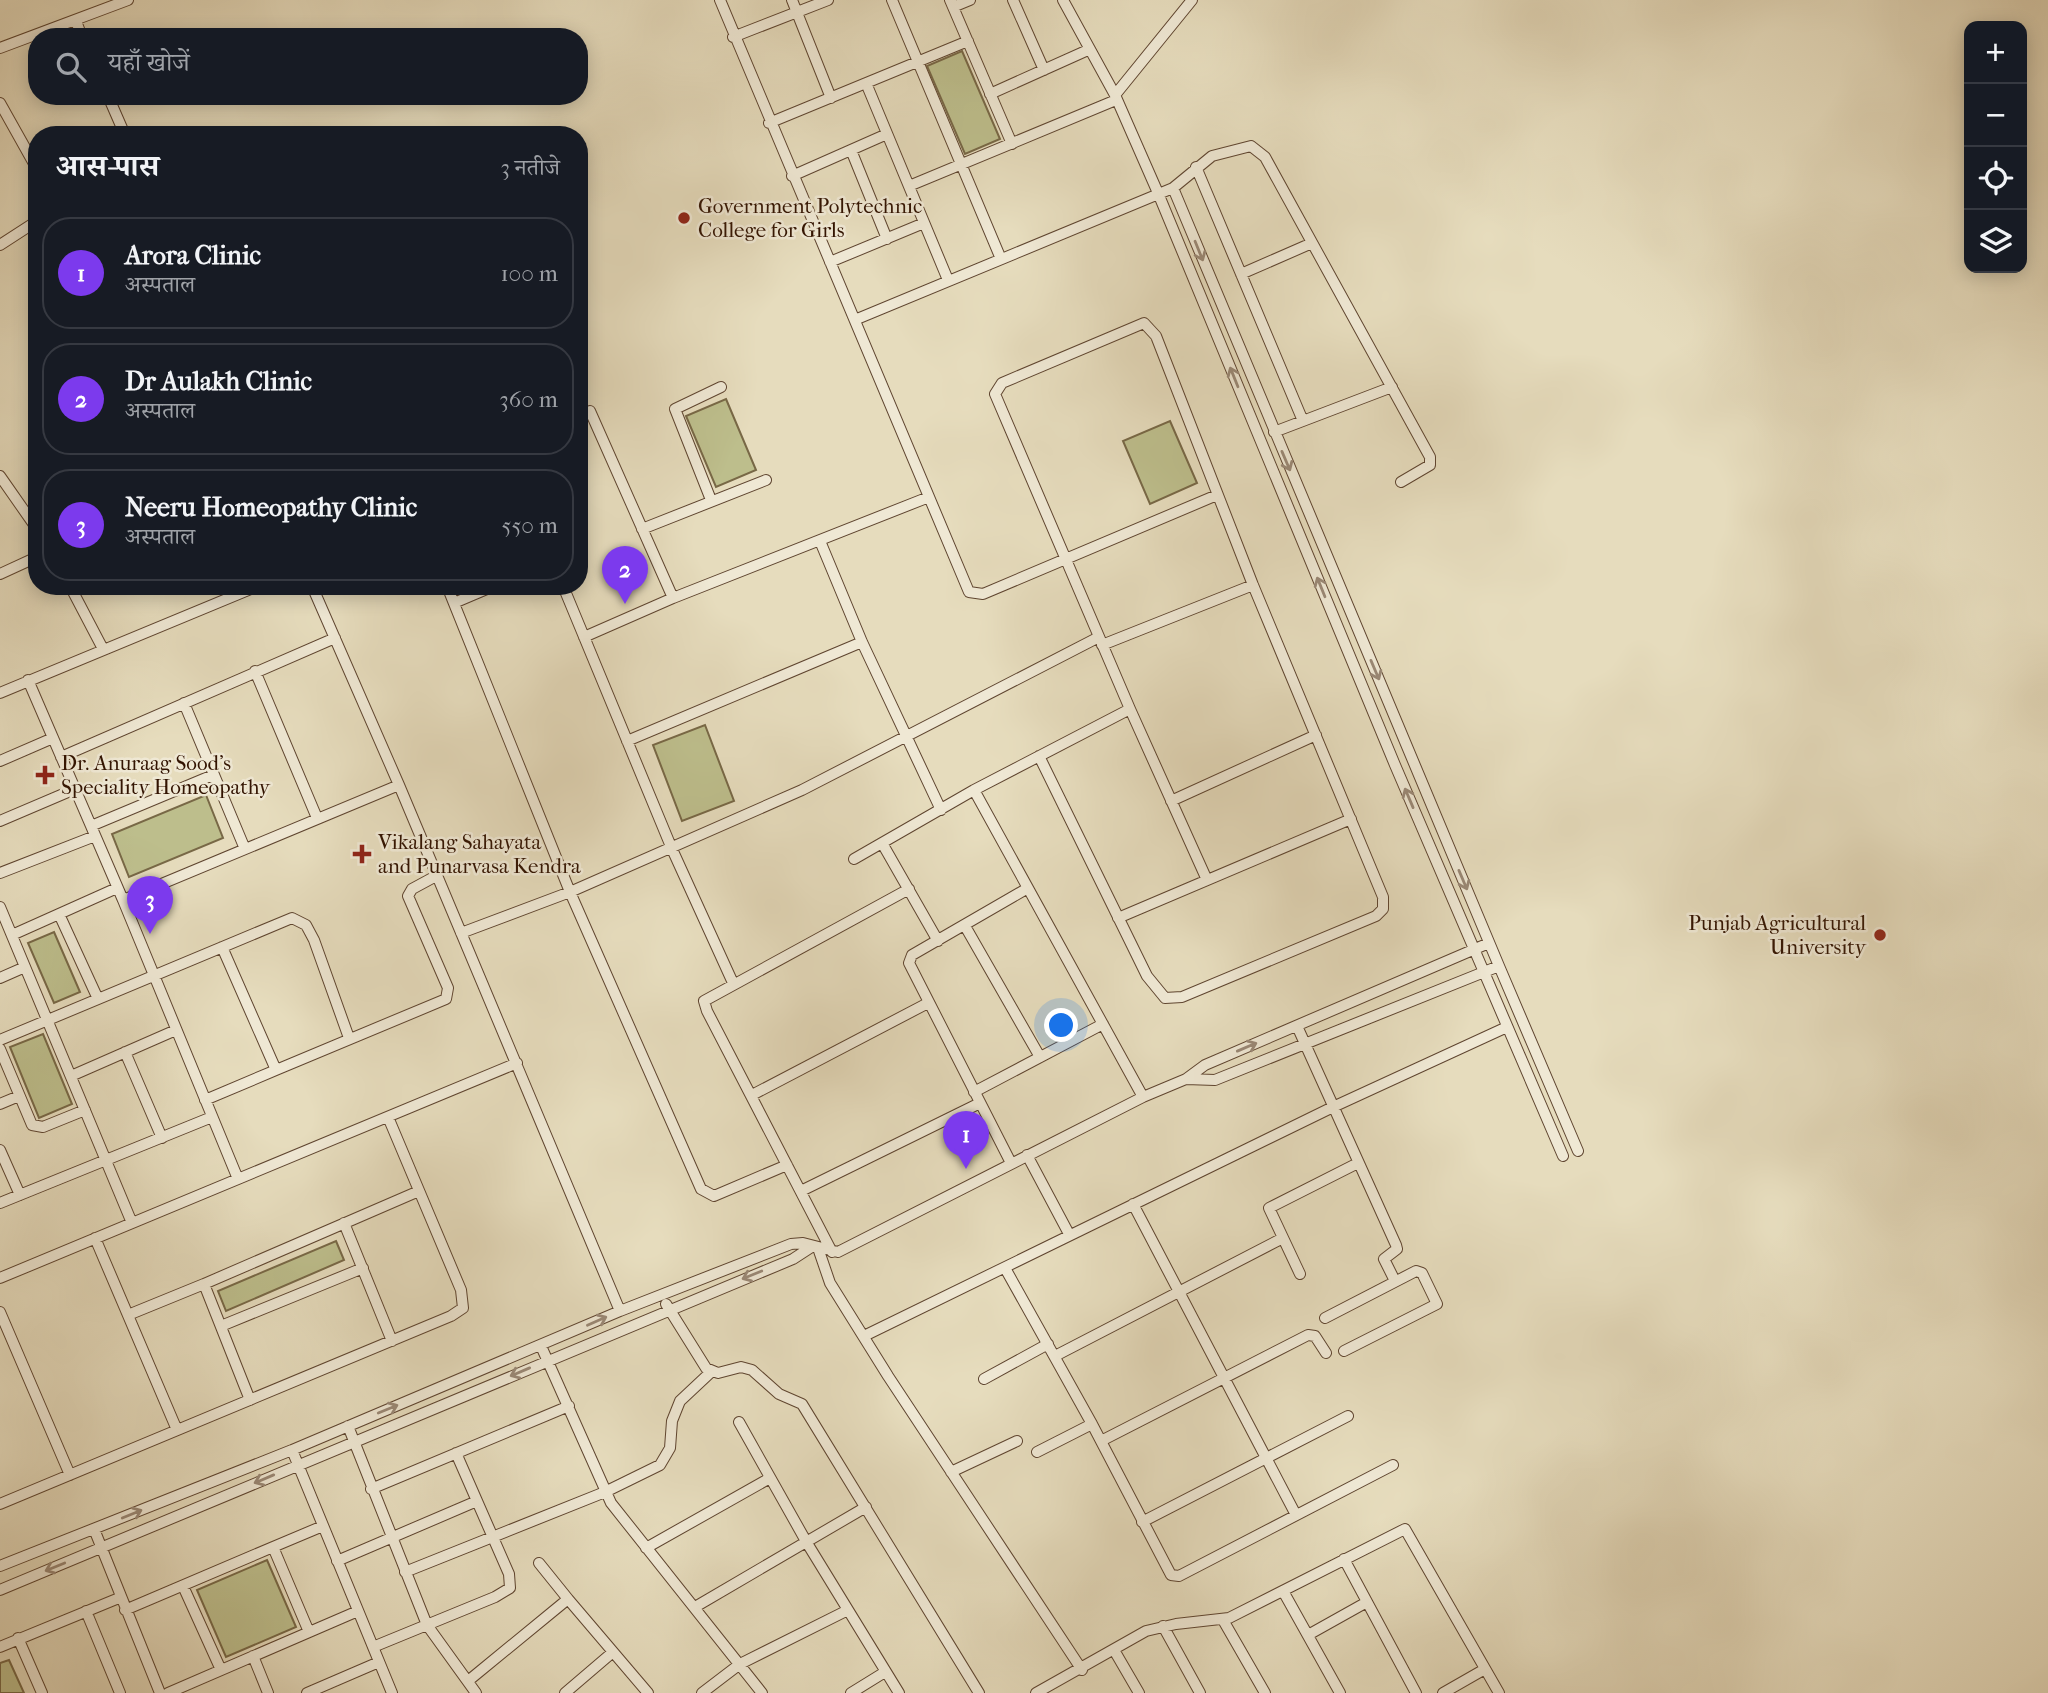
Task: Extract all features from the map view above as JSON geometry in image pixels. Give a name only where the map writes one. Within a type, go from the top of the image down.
[{"type":"street","points":[[58,28],[128,0]]},
{"type":"street","points":[[720,0],[769,123],[857,319],[966,586],[976,595],[1217,495]]},
{"type":"street","points":[[792,0],[831,98]]},
{"type":"street","points":[[733,37],[828,0]]},
{"type":"street","points":[[892,0],[1001,259]]},
{"type":"street","points":[[970,0],[952,3],[1012,144]]},
{"type":"street","points":[[1013,0],[1044,70]]},
{"type":"street","points":[[1063,0],[1116,98],[1158,193],[1563,1156]]},
{"type":"street","points":[[909,186],[1116,98],[1192,0]]},
{"type":"street","points":[[76,22],[78,28]]},
{"type":"street","points":[[0,48],[28,38]]},
{"type":"street","points":[[769,123],[968,41]]},
{"type":"street","points":[[990,94],[1088,50]]},
{"type":"street","points":[[866,83],[948,280]]},
{"type":"street","points":[[0,103],[28,153]]},
{"type":"street","points":[[112,105],[121,126]]},
{"type":"street","points":[[792,176],[887,134]]},
{"type":"street","points":[[857,319],[1173,188],[1212,156],[1235,148],[1256,148],[1265,157],[1431,461],[1427,467],[1401,482]]},
{"type":"street","points":[[851,150],[887,239]]},
{"type":"street","points":[[1196,167],[1303,421]]},
{"type":"street","points":[[1173,188],[1578,1151]]},
{"type":"street","points":[[830,262],[924,223]]},
{"type":"street","points":[[0,245],[28,228]]},
{"type":"street","points":[[1241,274],[1312,243]]},
{"type":"street","points":[[1039,756],[1153,986],[1165,998],[1174,998],[1376,916],[1383,909],[1383,898],[1253,585],[1156,336],[1149,326],[1140,323],[1002,383],[996,390],[997,402],[1207,880]]},
{"type":"street","points":[[711,500],[675,409],[721,387]]},
{"type":"street","points":[[1274,432],[1392,387]]},
{"type":"street","points":[[590,411],[673,598]]},
{"type":"street","points":[[0,476],[28,516]]},
{"type":"street","points":[[642,529],[766,480]]},
{"type":"street","points":[[584,637],[673,598],[929,497]]},
{"type":"street","points":[[820,541],[862,642],[941,810]]},
{"type":"street","points":[[0,574],[28,561]]},
{"type":"street","points":[[461,933],[673,849],[802,790],[905,736],[1101,641],[1253,585]]},
{"type":"street","points":[[75,595],[103,649]]},
{"type":"street","points":[[0,693],[227,595]]},
{"type":"street","points":[[316,595],[399,785],[620,1311]]},
{"type":"street","points":[[451,595],[570,892],[703,1193],[714,1196],[787,1165]]},
{"type":"street","points":[[454,603],[473,595]]},
{"type":"street","points":[[567,595],[626,741],[733,983]]},
{"type":"street","points":[[61,757],[334,638]]},
{"type":"street","points":[[626,741],[862,642]]},
{"type":"street","points":[[255,671],[317,818]]},
{"type":"street","points":[[28,680],[238,1179]]},
{"type":"street","points":[[184,703],[245,849]]},
{"type":"street","points":[[854,859],[974,790],[1130,709]]},
{"type":"street","points":[[1171,801],[1316,736]]},
{"type":"street","points":[[0,761],[53,738]]},
{"type":"street","points":[[0,873],[213,775]]},
{"type":"street","points":[[122,900],[399,785]]},
{"type":"street","points":[[0,821],[75,789]]},
{"type":"street","points":[[974,790],[1143,1097]]},
{"type":"street","points":[[1118,918],[1351,819]]},
{"type":"street","points":[[882,843],[938,940]]},
{"type":"street","points":[[205,1100],[349,1038],[442,1002],[448,996],[448,988],[408,895],[412,888],[436,876]]},
{"type":"street","points":[[12,935],[117,888]]},
{"type":"street","points":[[832,1252],[704,1005],[707,996],[909,888]]},
{"type":"street","points":[[1011,1163],[909,963],[912,955],[1028,888]]},
{"type":"street","points":[[0,907],[132,1223]]},
{"type":"street","points":[[59,914],[98,999]]},
{"type":"street","points":[[0,1040],[282,921],[300,920],[314,940],[349,1038]]},
{"type":"street","points":[[965,926],[1040,1057]]},
{"type":"street","points":[[0,1566],[292,1450],[620,1311],[791,1244],[832,1252],[1143,1097],[1186,1079],[1205,1065],[1489,943]]},
{"type":"street","points":[[222,947],[276,1070]]},
{"type":"street","points":[[1186,1079],[1215,1080],[1499,966]]},
{"type":"street","points":[[0,978],[25,967]]},
{"type":"street","points":[[752,1095],[928,1003]]},
{"type":"street","points":[[974,1092],[1103,1024]]},
{"type":"street","points":[[1297,1026],[1396,1245],[1396,1250],[1384,1258],[1395,1282]]},
{"type":"street","points":[[864,1336],[1133,1203],[1507,1027]]},
{"type":"street","points":[[71,1076],[176,1030]]},
{"type":"street","points":[[0,1049],[29,1121],[37,1128],[85,1110]]},
{"type":"street","points":[[125,1052],[162,1138]]},
{"type":"street","points":[[0,1278],[517,1063]]},
{"type":"street","points":[[0,1104],[19,1097]]},
{"type":"street","points":[[801,1191],[980,1103]]},
{"type":"street","points":[[1,1501],[70,1475],[460,1312],[464,1304],[388,1116]]},
{"type":"street","points":[[0,1203],[212,1117]]},
{"type":"street","points":[[0,1150],[20,1195]]},
{"type":"street","points":[[1027,1155],[1069,1234]]},
{"type":"street","points":[[1300,1274],[1269,1215],[1270,1206],[1358,1163]]},
{"type":"street","points":[[128,1315],[419,1191]]},
{"type":"street","points":[[1133,1203],[1296,1515]]},
{"type":"street","points":[[344,1223],[392,1340]]},
{"type":"street","points":[[95,1238],[177,1430]]},
{"type":"street","points":[[1055,1356],[1281,1239]]},
{"type":"street","points":[[0,1590],[793,1259],[816,1247]]},
{"type":"street","points":[[816,1247],[826,1275],[864,1336],[1082,1670]]},
{"type":"street","points":[[221,1326],[362,1268]]},
{"type":"street","points":[[1005,1268],[1092,1423],[1164,1567],[1175,1577],[1392,1465]]},
{"type":"street","points":[[1325,1318],[1419,1270],[1437,1304],[1345,1351]]},
{"type":"street","points":[[204,1284],[250,1400]]},
{"type":"street","points":[[662,1295],[700,1363],[712,1371],[724,1373],[741,1367],[752,1370],[779,1394],[802,1404],[979,1693]]},
{"type":"street","points":[[0,1312],[70,1475]]},
{"type":"street","points":[[1101,1441],[1308,1335],[1315,1336],[1326,1353]]},
{"type":"street","points":[[984,1378],[1048,1345]]},
{"type":"street","points":[[541,1346],[605,1492],[646,1548],[762,1693]]},
{"type":"street","points":[[405,1572],[605,1492],[649,1471],[667,1458],[672,1421],[680,1401],[712,1371]]},
{"type":"street","points":[[371,1489],[569,1406]]},
{"type":"street","points":[[1142,1522],[1349,1416]]},
{"type":"street","points":[[739,1422],[807,1543],[899,1693]]},
{"type":"street","points":[[1037,1452],[1092,1423]]},
{"type":"street","points":[[348,1426],[427,1625],[476,1693]]},
{"type":"street","points":[[951,1472],[1017,1441]]},
{"type":"street","points":[[292,1450],[392,1693]]},
{"type":"street","points":[[373,1647],[495,1597],[510,1588],[509,1574],[456,1453]]},
{"type":"street","points":[[646,1548],[770,1478]]},
{"type":"street","points":[[337,1561],[477,1501]]},
{"type":"street","points":[[695,1607],[866,1507]]},
{"type":"street","points":[[125,1611],[323,1526]]},
{"type":"street","points":[[94,1529],[119,1598],[160,1693]]},
{"type":"street","points":[[1036,1693],[1082,1670],[1138,1636],[1163,1626],[1223,1620],[1401,1530],[1407,1530],[1499,1693]]},
{"type":"street","points":[[273,1547],[309,1632]]},
{"type":"street","points":[[1344,1559],[1416,1693]]},
{"type":"street","points":[[539,1563],[648,1693]]},
{"type":"street","points":[[183,1586],[221,1670]]},
{"type":"street","points":[[1283,1591],[1340,1693]]},
{"type":"street","points":[[0,1647],[119,1598]]},
{"type":"street","points":[[467,1682],[568,1598]]},
{"type":"street","points":[[1307,1634],[1367,1602]]},
{"type":"street","points":[[702,1693],[740,1664],[848,1610]]},
{"type":"street","points":[[86,1611],[120,1693]]},
{"type":"street","points":[[168,1693],[358,1611]]},
{"type":"street","points":[[1223,1620],[1265,1693]]},
{"type":"street","points":[[1163,1626],[1200,1693]]},
{"type":"street","points":[[18,1638],[41,1693]]},
{"type":"street","points":[[1114,1650],[1139,1693]]},
{"type":"street","points":[[565,1693],[613,1652]]},
{"type":"street","points":[[253,1656],[268,1693]]},
{"type":"street","points":[[307,1693],[379,1662]]},
{"type":"street","points":[[1443,1693],[1485,1669]]},
{"type":"street","points":[[851,1693],[885,1672]]},
{"type":"green space","points":[[962,51],[1000,139],[965,154],[927,66]]},
{"type":"green space","points":[[726,399],[756,470],[716,487],[686,416]]},
{"type":"green space","points":[[1170,421],[1197,483],[1150,504],[1123,441]]},
{"type":"green space","points":[[705,725],[734,801],[682,821],[653,745]]},
{"type":"green space","points":[[206,795],[223,838],[129,877],[112,834]]},
{"type":"green space","points":[[54,932],[80,992],[54,1003],[28,943]]},
{"type":"green space","points":[[43,1034],[72,1104],[39,1118],[10,1047]]},
{"type":"green space","points":[[336,1241],[344,1260],[226,1311],[218,1291]]},
{"type":"green space","points":[[267,1560],[296,1627],[226,1657],[197,1590]]},
{"type":"green space","points":[[9,1660],[24,1693],[0,1693],[0,1663]]},
{"type":"place","name":"Government Polytechnic College for Girls","points":[[684,218]]},
{"type":"place","name":"Dr Aulakh Clinic","points":[[625,604]]},
{"type":"place","name":"Dr. Anuraag Sood's Speciality Homeopathy","points":[[45,775]]},
{"type":"place","name":"Vikalang Sahayata and Punarvasa Kendra","points":[[362,854]]},
{"type":"place","name":"Neeru Homeopathy Clinic","points":[[150,934]]},
{"type":"place","name":"Punjab Agricultural University","points":[[1880,935]]},
{"type":"place","name":"Arora Clinic","points":[[966,1169]]}]
